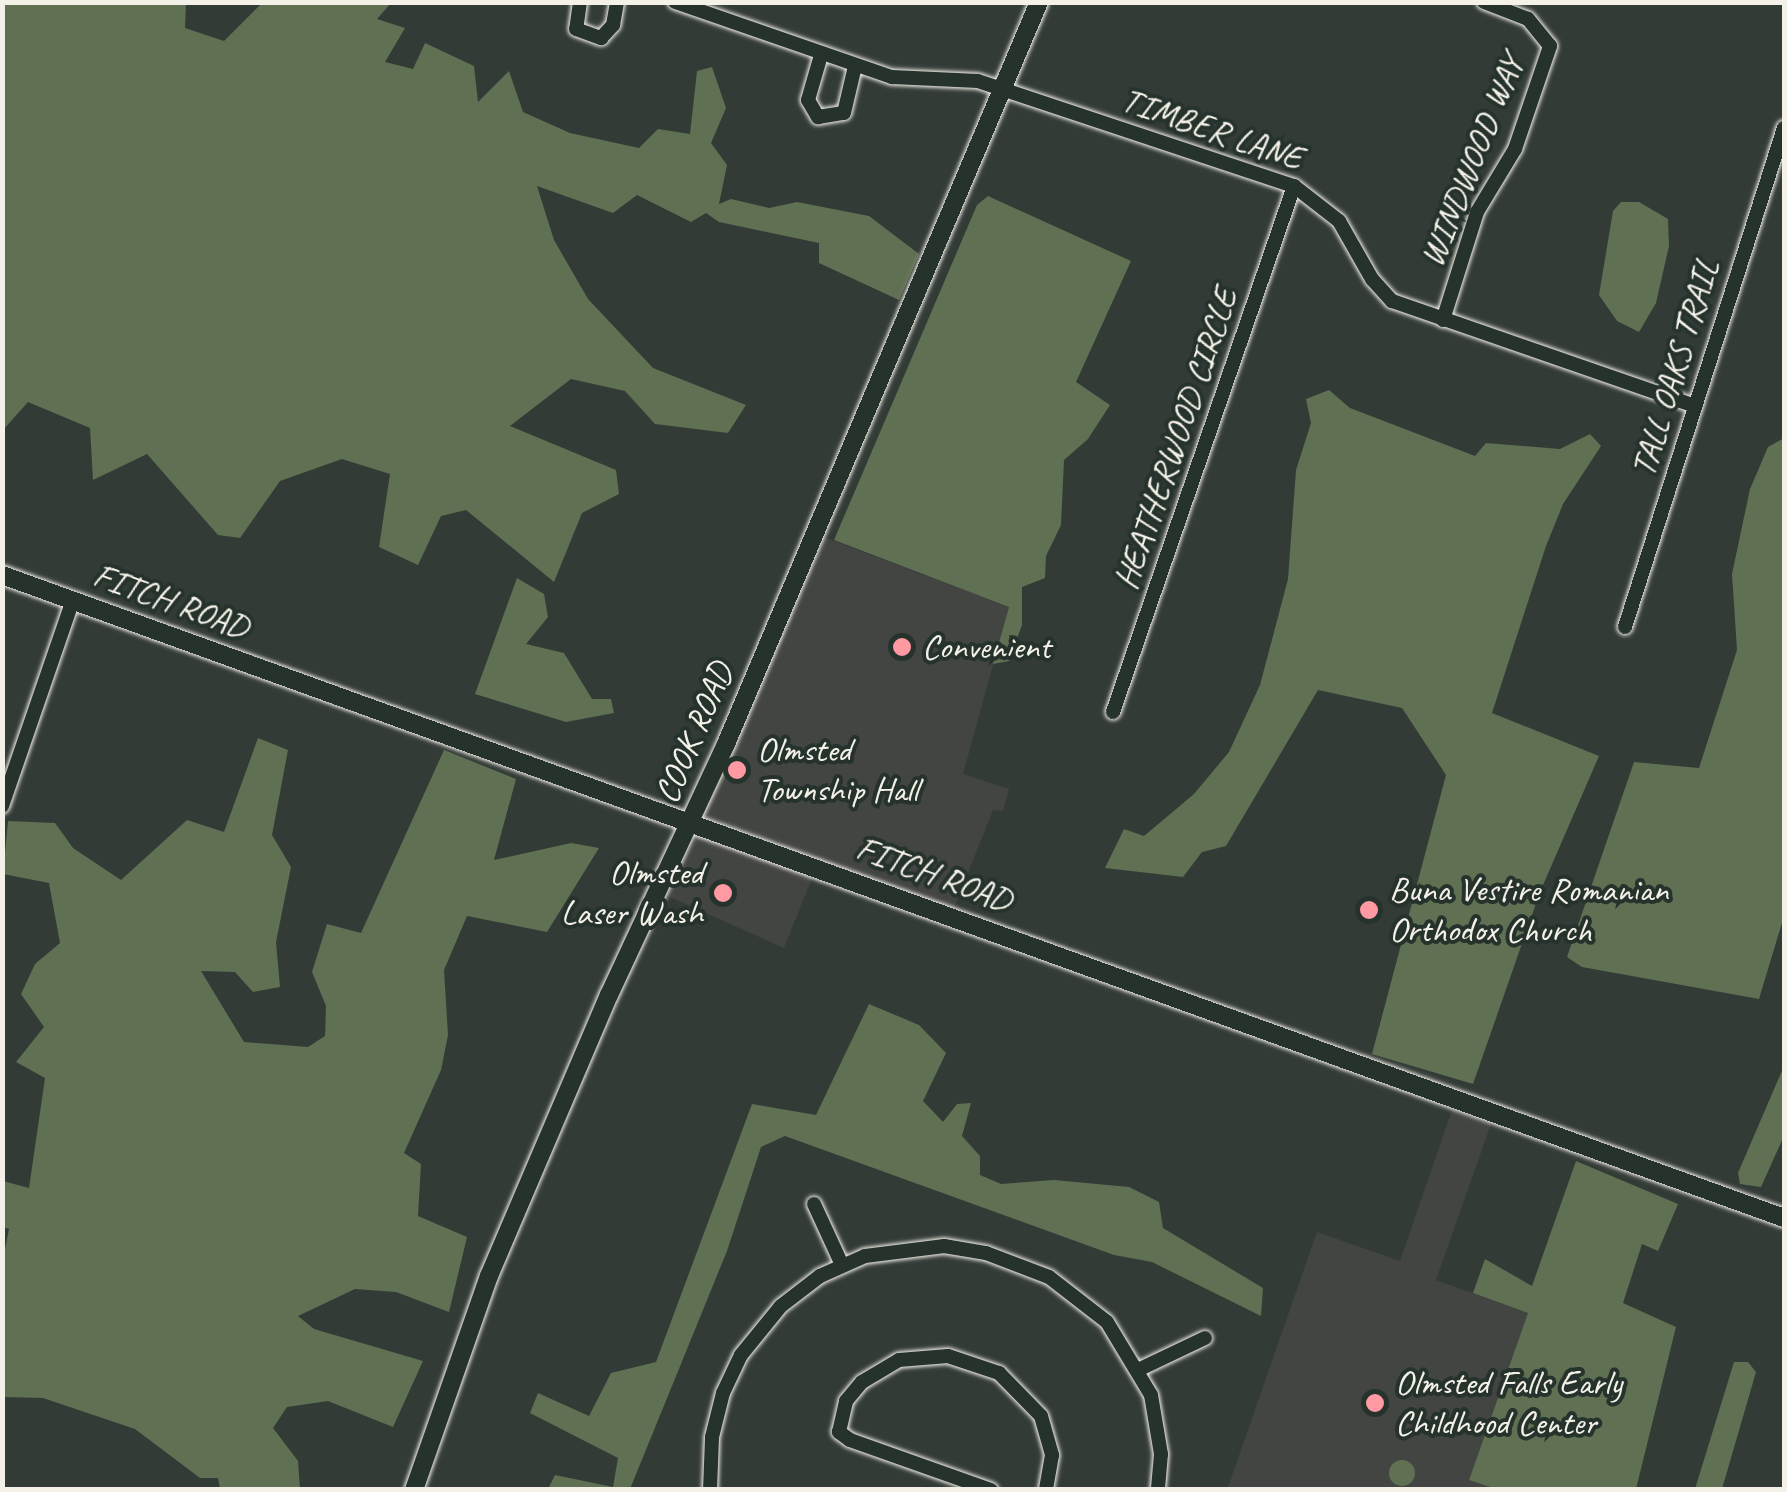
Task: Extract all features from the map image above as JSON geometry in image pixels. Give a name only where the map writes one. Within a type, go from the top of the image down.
[{"type":"street","points":[[580,2],[576,30],[601,38],[612,25],[617,2]]},
{"type":"street","name":"TIMBER LANE","points":[[675,2],[856,66],[1003,90],[1294,186],[1339,220],[1372,279],[1392,301],[1695,406]]},
{"type":"street","name":"COOK ROAD","points":[[414,1490],[489,1276],[608,995],[693,820],[1039,2]]},
{"type":"street","name":"WINDWOOD WAY","points":[[1444,320],[1477,212],[1515,149],[1550,46],[1528,19],[1484,2]]},
{"type":"street","points":[[821,55],[808,100],[818,117],[844,113],[856,66]]},
{"type":"street","name":"TALL OAKS TRAIL","points":[[1625,627],[1784,132]]},
{"type":"street","name":"HEATHERWOOD CIRCLE","points":[[1113,712],[1294,186]]},
{"type":"street","name":"FITCH ROAD","points":[[2,575],[693,820],[1784,1218]]},
{"type":"street","points":[[2,806],[73,600]]},
{"type":"street","points":[[814,1204],[842,1265]]},
{"type":"street","points":[[710,1490],[716,1417],[740,1355],[781,1306],[842,1265],[902,1248],[944,1246],[1022,1265],[1089,1304],[1140,1369],[1158,1424],[1158,1490]]},
{"type":"street","points":[[1140,1369],[1205,1338]]},
{"type":"street","points":[[992,1490],[839,1432],[846,1401],[879,1368],[923,1356],[959,1358],[1014,1383],[1042,1416],[1052,1455],[1046,1490]]},
{"type":"shaded area","points":[[818,535],[1009,607],[963,774],[1009,789],[1003,811],[993,810],[953,910],[701,815]]},
{"type":"shaded area","points":[[699,835],[814,873],[784,948],[661,893]]},
{"type":"shaded area","points":[[1452,1110],[1491,1124],[1436,1280],[1528,1313],[1469,1480],[1496,1489],[1227,1490],[1317,1232],[1400,1261]]},
{"type":"green space","points":[[3,2],[186,3],[185,28],[224,41],[262,3],[391,3],[377,19],[405,28],[385,62],[413,69],[425,43],[474,66],[478,102],[509,71],[523,112],[570,133],[639,148],[658,129],[690,134],[697,71],[712,67],[726,108],[711,143],[727,165],[719,204],[731,199],[769,208],[797,202],[869,216],[919,254],[899,300],[819,263],[819,243],[719,222],[706,213],[691,222],[637,195],[613,213],[537,186],[554,240],[588,299],[653,368],[746,405],[728,433],[655,424],[625,391],[571,379],[510,426],[616,470],[619,494],[582,513],[554,582],[466,510],[441,516],[418,565],[379,547],[390,474],[342,459],[280,481],[240,538],[218,535],[147,454],[93,480],[90,428],[28,402],[3,430]]},
{"type":"green space","points":[[988,196],[1131,261],[1076,382],[1110,405],[1088,439],[1064,460],[1061,525],[1046,556],[1045,578],[1022,587],[1022,625],[1009,661],[993,664],[1009,607],[834,540],[977,205]]},
{"type":"green space","points":[[1621,202],[1639,202],[1668,219],[1669,246],[1656,303],[1639,332],[1617,321],[1599,295],[1613,211]]},
{"type":"green space","points":[[1329,390],[1350,408],[1475,456],[1486,443],[1560,449],[1590,434],[1601,446],[1563,504],[1492,713],[1599,756],[1540,892],[1473,1084],[1372,1054],[1446,775],[1402,708],[1318,690],[1226,846],[1202,852],[1183,877],[1105,868],[1124,829],[1144,836],[1194,794],[1229,752],[1260,685],[1288,579],[1296,470],[1311,423],[1306,399]]},
{"type":"green space","points":[[1784,438],[1784,916],[1759,999],[1582,967],[1567,957],[1634,762],[1699,768],[1737,650],[1732,574],[1750,489],[1768,447]]},
{"type":"green space","points":[[517,578],[544,594],[548,617],[526,644],[564,653],[592,699],[611,699],[614,713],[566,722],[475,694]]},
{"type":"green space","points":[[258,738],[288,750],[272,835],[291,867],[276,942],[280,987],[253,992],[235,972],[201,971],[244,1042],[308,1047],[325,1036],[326,1006],[312,972],[327,924],[361,933],[444,750],[516,779],[494,860],[571,843],[599,848],[547,932],[467,916],[444,970],[448,1035],[441,1070],[404,1153],[421,1164],[418,1216],[467,1237],[449,1312],[396,1292],[355,1289],[298,1316],[314,1329],[423,1361],[393,1427],[328,1401],[287,1407],[273,1428],[298,1461],[300,1489],[220,1489],[218,1478],[200,1478],[135,1429],[43,1398],[3,1397],[2,1264],[9,1229],[3,1227],[3,1181],[29,1188],[45,1078],[16,1062],[44,1027],[21,994],[35,964],[60,943],[49,883],[3,874],[8,821],[55,823],[73,848],[121,880],[187,820],[224,832]]},
{"type":"green space","points":[[869,1004],[919,1025],[946,1053],[923,1101],[943,1122],[957,1104],[971,1103],[962,1136],[980,1156],[980,1175],[1001,1184],[1054,1180],[1129,1187],[1159,1202],[1163,1228],[1263,1288],[1261,1316],[1152,1262],[1114,1255],[785,1136],[761,1147],[727,1251],[630,1489],[548,1489],[555,1475],[613,1487],[618,1458],[530,1413],[538,1393],[589,1416],[611,1373],[656,1362],[752,1104],[816,1115]]},
{"type":"green space","points":[[1784,1066],[1784,1136],[1761,1187],[1740,1184],[1738,1173]]},
{"type":"green space","points":[[1576,1161],[1678,1204],[1658,1251],[1642,1244],[1623,1303],[1676,1327],[1636,1489],[1496,1489],[1469,1480],[1528,1313],[1473,1293],[1485,1259],[1532,1286]]},
{"type":"green space","points":[[1734,1362],[1748,1362],[1756,1372],[1722,1489],[1695,1489]]},
{"type":"green space","points":[[1402,1460],[1411,1464],[1415,1473],[1411,1482],[1402,1486],[1393,1482],[1389,1473],[1393,1464]]},
{"type":"place","name":"Convenient","points":[[902,647]]},
{"type":"place","name":"Olmsted Township Hall","points":[[737,770]]},
{"type":"place","name":"Olmsted Laser Wash","points":[[723,893]]},
{"type":"place","name":"Buna Vestire Romanian Orthodox Church","points":[[1369,910]]},
{"type":"place","name":"Olmsted Falls Early Childhood Center","points":[[1375,1403]]}]
